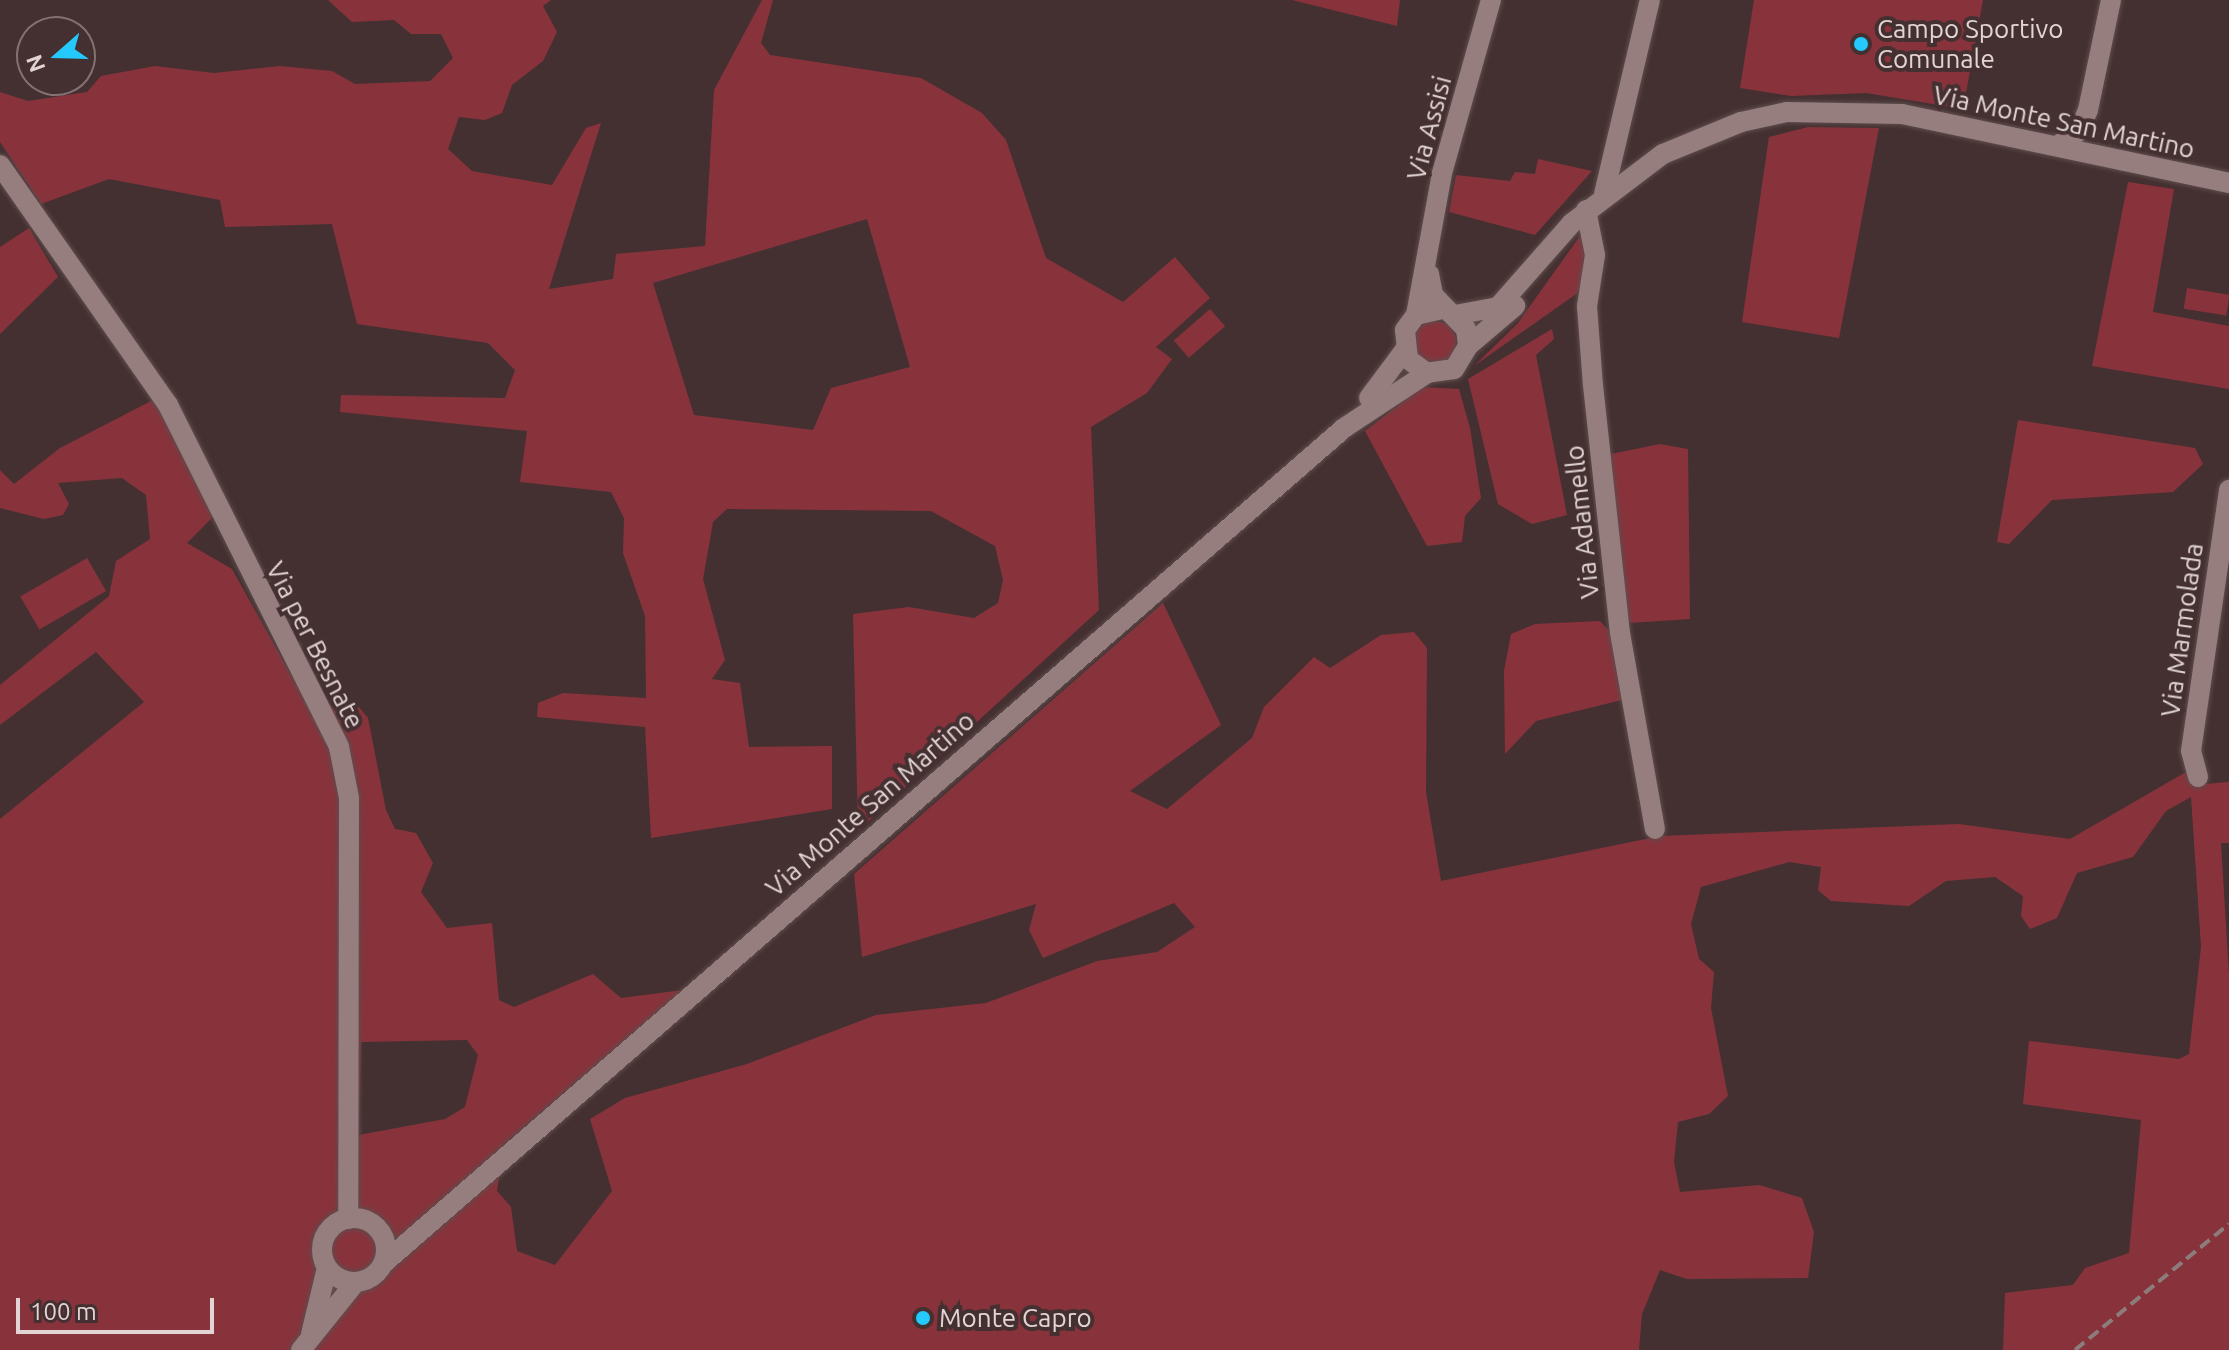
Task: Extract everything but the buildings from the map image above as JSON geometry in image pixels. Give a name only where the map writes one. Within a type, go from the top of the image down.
[{"type":"street","name":"Via Assisi","points":[[1416,315],[1429,272],[1442,173],[1491,0]]},
{"type":"street","points":[[1604,194],[1612,147],[1650,0]]},
{"type":"street","points":[[2057,146],[2079,131],[2088,110],[2111,0]]},
{"type":"street","name":"Via Monte San Martino","points":[[1344,428],[1404,351],[1405,330],[1416,315],[1498,307],[1604,194],[1633,174],[1716,130],[1808,110],[1876,110],[2229,183]]},
{"type":"street","points":[[2088,110],[2099,156]]},
{"type":"street","points":[[1612,147],[1633,174]]},
{"type":"street","name":"Via per Besnate","points":[[0,165],[168,405],[339,747],[349,798],[348,1219]]},
{"type":"street","name":"Via Adamello","points":[[1586,210],[1595,255],[1587,306],[1593,385],[1620,633],[1655,829]]},
{"type":"street","name":"Via Monte San Martino","points":[[305,1344],[355,1283],[385,1262],[430,1219],[549,1124],[1344,428],[1427,373],[1454,369],[1468,346],[1513,310],[1548,251]]},
{"type":"street","name":"Via Assisi","points":[[1429,272],[1449,312]]},
{"type":"street","points":[[1449,312],[1468,346]]},
{"type":"street","points":[[1404,351],[1427,373]]},
{"type":"street","name":"Via Marmolada","points":[[2198,777],[2191,751],[2229,490]]},
{"type":"street","points":[[348,1219],[381,1232],[385,1262]]},
{"type":"street","name":"Via Monte San Martino","points":[[305,1344],[327,1268],[325,1237],[348,1219]]},
{"type":"street","name":"Via Monte San Martino","points":[[381,1232],[430,1219]]},
{"type":"street","points":[[327,1268],[355,1283]]},
{"type":"shaded area","points":[[328,0],[551,0],[543,6],[557,32],[543,61],[512,85],[502,113],[485,120],[459,117],[448,149],[472,171],[552,185],[586,128],[601,123],[549,289],[613,279],[616,254],[705,246],[714,90],[762,0],[773,0],[761,43],[770,55],[921,78],[982,113],[1006,140],[1046,258],[1123,302],[1175,257],[1210,298],[1156,347],[1172,359],[1147,393],[1091,427],[1099,610],[858,831],[853,614],[909,607],[974,618],[998,603],[1003,580],[995,546],[931,511],[727,509],[713,522],[703,579],[725,660],[712,679],[740,683],[749,747],[832,746],[832,809],[651,838],[645,727],[537,717],[538,703],[563,693],[646,698],[645,616],[623,553],[624,518],[611,492],[520,482],[527,431],[340,412],[341,395],[505,398],[515,370],[488,343],[357,324],[332,224],[225,227],[220,200],[109,179],[41,204],[0,142],[0,92],[28,101],[61,96],[96,96],[96,82],[101,76],[155,66],[214,73],[280,66],[332,71],[355,84],[430,81],[453,58],[441,34],[411,34],[394,20],[352,22]],"holes":[[[867,219],[910,367],[831,388],[813,430],[694,415],[653,283]]]},
{"type":"shaded area","points":[[1292,0],[1400,0],[1397,26]]},
{"type":"shaded area","name":"Campo Sportivo Comunale","points":[[1754,0],[1983,0],[1963,109],[1866,93],[1791,96],[1740,88]]},
{"type":"shaded area","points":[[1808,127],[1879,128],[1839,338],[1742,322],[1769,137]]},
{"type":"shaded area","points":[[1538,159],[1592,171],[1535,235],[1449,212],[1456,175],[1510,181],[1515,172],[1535,174]]},
{"type":"shaded area","points":[[2128,182],[2174,189],[2153,312],[2229,326],[2229,389],[2092,366]]},
{"type":"shaded area","points":[[29,228],[58,277],[0,334],[0,247]]},
{"type":"shaded area","points":[[1582,233],[1588,249],[1579,292],[1474,366],[1518,323]]},
{"type":"shaded area","points":[[2187,288],[2229,295],[2226,315],[2184,309]]},
{"type":"shaded area","points":[[1210,309],[1225,326],[1189,358],[1174,340]]},
{"type":"shaded area","points":[[1435,321],[1450,327],[1456,342],[1450,357],[1435,363],[1420,357],[1414,342],[1420,327]]},
{"type":"shaded area","points":[[1552,329],[1554,339],[1536,355],[1567,515],[1532,524],[1498,504],[1468,379]]},
{"type":"shaded area","points":[[1422,387],[1459,389],[1470,428],[1481,498],[1465,516],[1462,542],[1427,546],[1365,431]]},
{"type":"shaded area","points":[[155,399],[213,517],[187,543],[232,569],[310,709],[353,700],[368,718],[386,810],[395,829],[416,833],[433,863],[421,892],[447,928],[492,923],[499,1000],[514,1007],[593,974],[621,998],[683,990],[504,1144],[497,1191],[511,1207],[517,1251],[555,1265],[612,1191],[590,1119],[625,1098],[747,1064],[876,1015],[986,1003],[1097,961],[1157,952],[1195,927],[1174,903],[1043,958],[1029,930],[1036,904],[862,957],[854,874],[1163,603],[1221,725],[1130,791],[1167,809],[1252,738],[1264,707],[1314,657],[1330,668],[1381,635],[1414,632],[1427,648],[1426,792],[1441,881],[1660,836],[1959,824],[2070,839],[2186,772],[2192,785],[2229,782],[2229,843],[2221,843],[2229,975],[2229,1350],[2003,1350],[2005,1293],[2073,1285],[2085,1268],[2129,1253],[2141,1120],[2023,1104],[2029,1041],[2179,1059],[2189,1054],[2201,947],[2191,797],[2166,811],[2133,857],[2077,873],[2057,918],[2030,929],[2021,916],[2023,896],[1995,877],[1946,881],[1909,906],[1831,901],[1818,890],[1821,867],[1789,862],[1701,887],[1691,924],[1699,959],[1714,972],[1711,1008],[1728,1096],[1709,1114],[1678,1122],[1674,1162],[1680,1192],[1759,1185],[1802,1198],[1814,1232],[1808,1278],[1687,1279],[1660,1270],[1642,1314],[1639,1350],[0,1350],[0,819],[144,702],[96,652],[0,725],[0,685],[109,596],[116,561],[150,539],[146,495],[122,478],[58,483],[69,504],[63,515],[44,519],[0,508],[0,470],[14,484],[60,448]],"holes":[[[467,1040],[478,1055],[465,1107],[445,1119],[359,1135],[361,1042]]]},
{"type":"shaded area","points":[[2018,420],[2195,448],[2203,464],[2173,492],[2052,500],[2009,544],[1997,542]]},
{"type":"shaded area","points":[[1660,444],[1688,449],[1690,619],[1630,623],[1623,613],[1611,454]]},
{"type":"shaded area","points":[[87,558],[106,591],[39,629],[20,596]]},
{"type":"shaded area","points":[[1600,621],[1609,631],[1622,700],[1536,721],[1505,754],[1504,671],[1511,634],[1535,624]]},
{"type":"railway","points":[[2075,1350],[2229,1224]]},
{"type":"place","name":"Campo Sportivo Comunale","points":[[1861,44]]},
{"type":"place","name":"Monte Capro","points":[[923,1318]]}]
